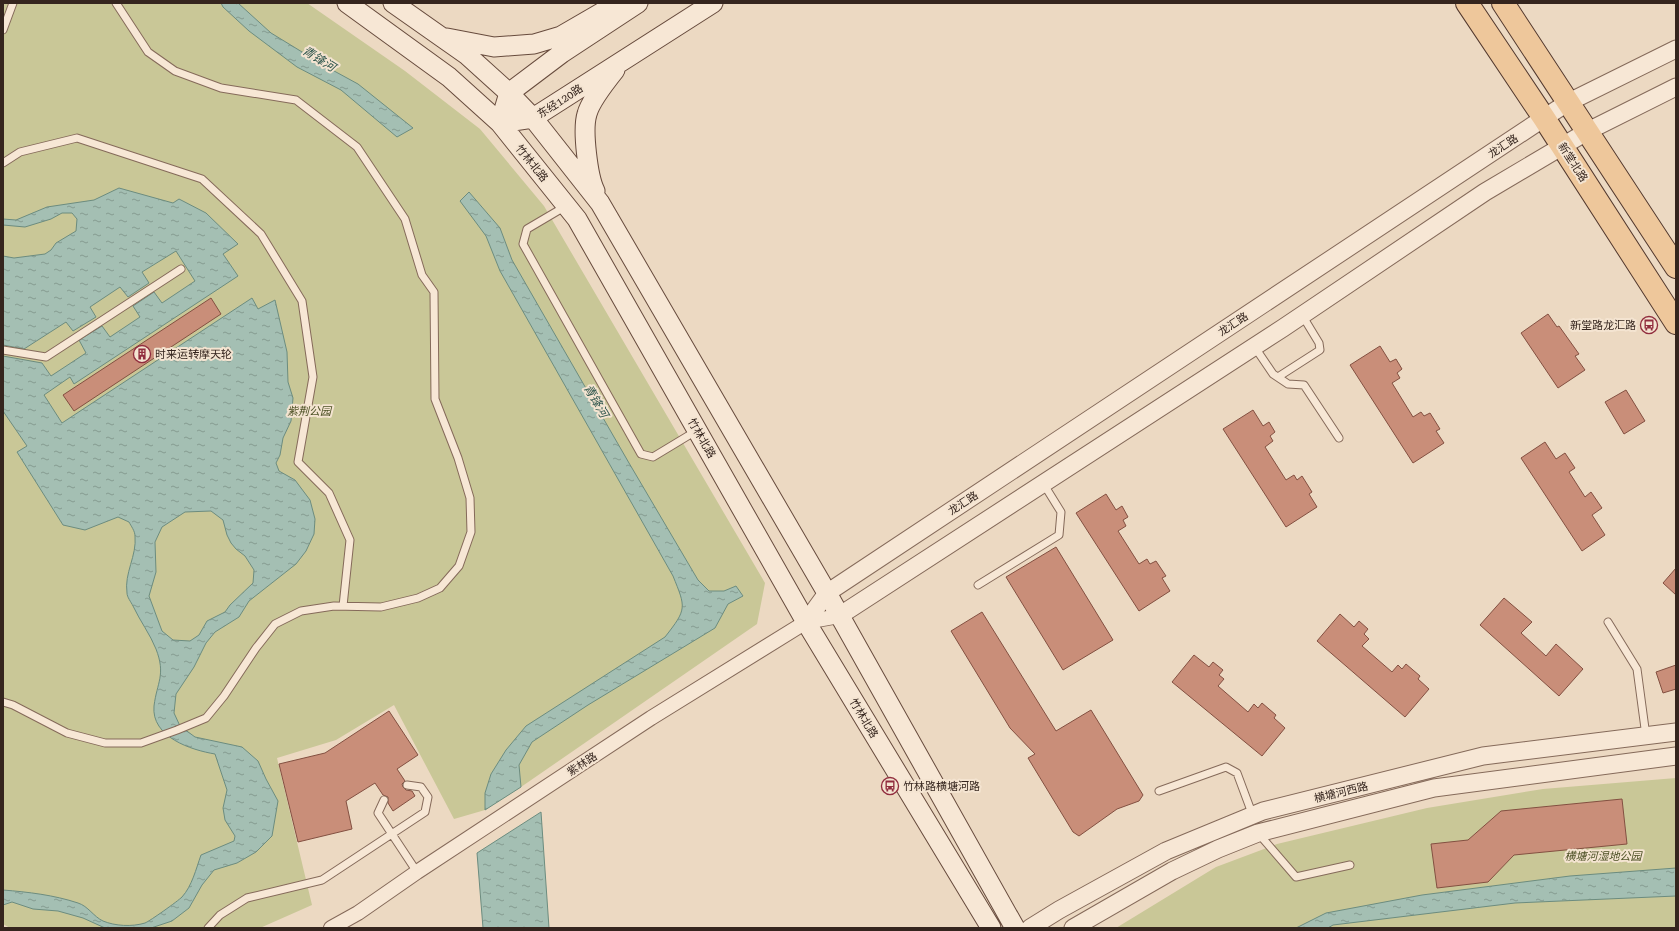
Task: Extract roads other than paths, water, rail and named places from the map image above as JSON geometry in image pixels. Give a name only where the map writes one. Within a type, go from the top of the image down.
[{"type":"main road","name":"竹林北路","points":[[347,3],[449,77],[500,123],[577,219],[806,622],[991,928]]},
{"type":"main road","points":[[393,3],[467,55],[509,93],[533,118],[600,203],[827,593],[1015,928]]},
{"type":"main road","points":[[440,37],[494,47],[534,44],[561,36],[618,3]]},
{"type":"main road","points":[[500,123],[509,93],[562,53],[638,3]]},
{"type":"main road","name":"东经120路","points":[[500,123],[533,118],[713,3]]},
{"type":"main road","name":"新堂北路","points":[[1467,3],[1544,118],[1676,323]]},
{"type":"main road","points":[[1503,3],[1567,103],[1588,131],[1676,268]]},
{"type":"main road","points":[[623,60],[604,84],[587,114],[586,150],[592,185],[633,260]]},
{"type":"street","name":"龙汇路","points":[[806,622],[827,593],[1544,118],[1567,103],[1676,49]]},
{"type":"street","points":[[839,616],[1302,315],[1485,192],[1588,131],[1676,87]]},
{"type":"street","name":"紫林路","points":[[331,928],[358,913],[417,872],[651,718],[806,622],[839,616]]},
{"type":"street","name":"横塘河西路","points":[[1030,928],[1166,851],[1263,812],[1483,756],[1676,732]]},
{"type":"street","name":"横塘河西路","points":[[1073,928],[1172,871],[1218,849],[1258,833],[1434,788],[1676,756]]},
{"type":"lane","points":[[3,30],[13,3]]},
{"type":"lane","points":[[3,702],[13,705],[67,733],[105,743],[141,743],[178,730],[206,718],[224,696],[256,648],[275,624],[301,611],[334,606],[381,607],[418,598],[440,588],[459,566],[470,532],[470,498],[458,458],[436,399],[434,292],[422,275],[405,219],[358,147],[296,100],[221,88],[175,71],[148,52],[116,3]]},
{"type":"lane","points":[[3,163],[20,152],[78,138],[202,179],[261,234],[302,301],[313,377],[298,462],[329,493],[350,540],[343,606]]},
{"type":"lane","points":[[566,206],[527,229],[523,244],[641,454],[653,457],[697,430]]},
{"type":"lane","points":[[3,350],[46,357],[180,269]]},
{"type":"lane","points":[[1278,377],[1320,350],[1319,343],[1302,315]]},
{"type":"lane","points":[[1254,346],[1273,374],[1288,384],[1304,385],[1339,438]]},
{"type":"lane","points":[[978,585],[1059,535],[1061,512],[1043,483]]},
{"type":"lane","points":[[1608,622],[1637,669],[1646,736]]},
{"type":"lane","points":[[1159,791],[1226,767],[1237,773],[1253,816]]},
{"type":"lane","points":[[208,928],[220,915],[247,898],[322,880],[425,812],[428,797],[421,787],[407,784]]},
{"type":"lane","points":[[384,800],[378,813],[417,872]]},
{"type":"lane","points":[[1258,833],[1296,877],[1350,865]]},
{"type":"water","points":[[221,3],[238,3],[271,33],[358,84],[413,128],[397,137],[341,90],[297,67],[249,31],[223,7]]},
{"type":"water","points":[[119,188],[173,203],[179,199],[206,213],[238,244],[223,254],[238,276],[74,384],[70,377],[44,395],[62,423],[252,298],[258,309],[275,300],[287,352],[288,382],[293,398],[291,421],[283,438],[280,455],[276,463],[279,471],[295,480],[310,500],[315,519],[314,534],[306,551],[296,564],[249,601],[239,617],[215,632],[206,643],[194,667],[176,694],[174,713],[180,726],[195,737],[242,747],[258,761],[278,801],[272,836],[256,852],[237,863],[214,870],[202,885],[189,908],[172,921],[151,928],[105,928],[83,918],[58,911],[33,909],[12,902],[3,905],[3,890],[31,893],[60,898],[82,904],[100,919],[108,923],[129,925],[145,923],[182,897],[191,883],[201,855],[234,841],[235,836],[225,820],[223,808],[227,790],[215,754],[195,749],[174,740],[159,726],[155,717],[155,698],[161,672],[159,658],[154,643],[127,595],[127,578],[135,543],[135,534],[133,529],[129,522],[118,517],[85,530],[63,525],[17,452],[27,446],[3,411],[3,356],[42,363],[51,376],[86,353],[79,340],[102,326],[110,337],[140,317],[133,306],[154,292],[162,303],[195,281],[176,251],[142,272],[149,283],[128,297],[120,287],[90,307],[96,317],[73,331],[66,322],[24,349],[3,345],[3,256],[14,258],[45,254],[51,250],[56,243],[76,231],[77,219],[72,213],[62,213],[51,219],[25,227],[3,225],[3,219],[16,220],[47,207],[94,200]],"holes":[[[211,511],[223,520],[231,543],[245,556],[254,570],[253,583],[230,605],[225,612],[207,621],[199,635],[190,641],[173,640],[162,631],[149,596],[156,572],[155,542],[162,527],[185,512]]]},
{"type":"water","points":[[469,192],[500,228],[512,260],[698,580],[709,591],[724,591],[736,586],[743,596],[728,604],[715,628],[588,705],[532,742],[519,765],[521,787],[485,810],[485,793],[491,774],[506,750],[526,726],[665,637],[681,614],[682,602],[673,576],[500,271],[486,236],[460,201]]},
{"type":"water","points":[[541,812],[549,928],[483,928],[477,853]]},
{"type":"water","points":[[1676,868],[1676,896],[1515,903],[1333,925],[1328,928],[1296,928],[1326,913],[1422,895],[1570,876]]},
{"type":"place","name":"新堂路龙汇路","points":[[1649,325]]},
{"type":"place","name":"时来运转摩天轮","points":[[142,354]]},
{"type":"place","name":"竹林路横塘河路","points":[[890,786]]},
{"type":"water label","name":"青锋河","points":[[319,59]]},
{"type":"water label","name":"青锋河","points":[[596,401]]},
{"type":"park label","name":"紫荆公园","points":[[309,411]]},
{"type":"park label","name":"横塘河湿地公园","points":[[1603,856]]}]
